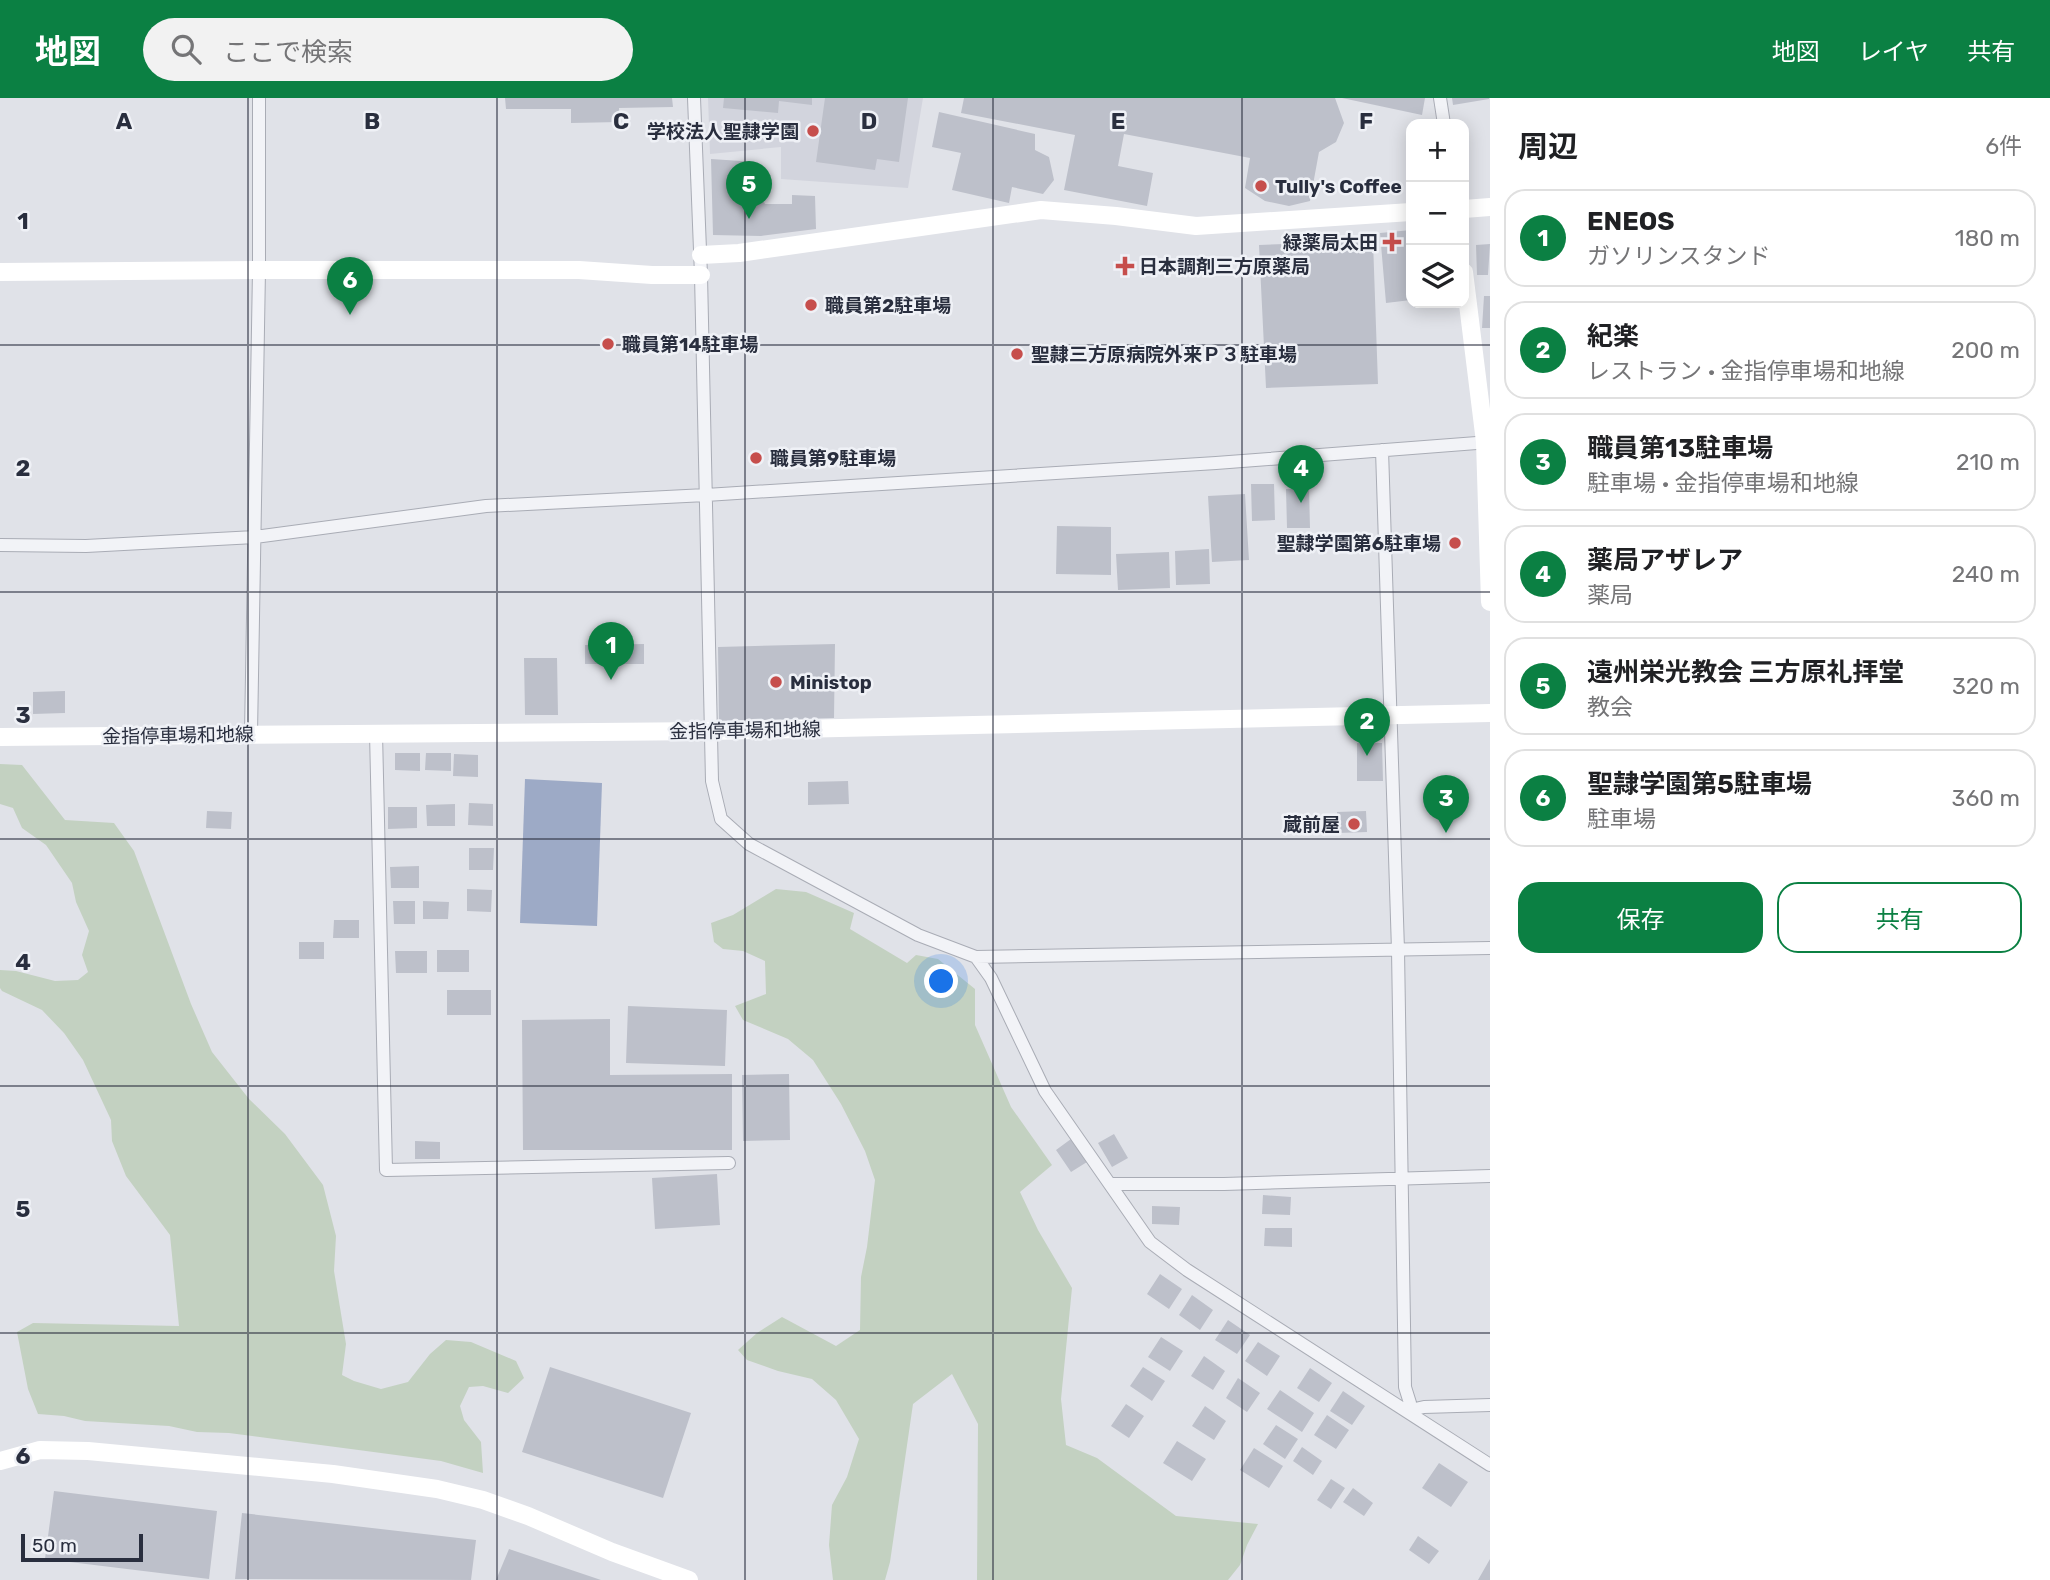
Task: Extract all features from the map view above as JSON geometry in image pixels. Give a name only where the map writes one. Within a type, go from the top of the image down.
[{"type":"street","points":[[251,734],[259,270],[259,98]]},
{"type":"street","points":[[694,98],[701,255],[712,781],[721,819],[749,844],[918,935],[976,957],[1490,948]]},
{"type":"street","points":[[1440,98],[1443,119]]},
{"type":"street","points":[[1469,209],[1490,207]]},
{"type":"street","points":[[701,255],[739,253],[1041,210],[1195,226],[1406,212]]},
{"type":"street","points":[[0,272],[579,271],[701,275]]},
{"type":"street","points":[[1469,307],[1488,442],[1490,602]]},
{"type":"street","points":[[0,545],[86,546],[255,537],[486,506],[1216,463],[1488,442]]},
{"type":"street","points":[[1382,450],[1398,950],[1405,1387],[1410,1403],[1406,1411]]},
{"type":"street","name":"金指停車場和地線","points":[[0,737],[711,730],[1490,713]]},
{"type":"street","points":[[376,733],[386,1170],[729,1163]]},
{"type":"street","points":[[976,957],[991,978],[1045,1091],[1150,1242],[1187,1270],[1490,1465]]},
{"type":"street","points":[[1111,1184],[1224,1184],[1490,1175]]},
{"type":"street","points":[[1406,1411],[1424,1406],[1490,1405]]},
{"type":"street","points":[[0,1461],[40,1450],[88,1451],[333,1474],[437,1489],[483,1500],[528,1516],[612,1552],[689,1580]]},
{"type":"shaded area","name":"学校法人聖隷学園","points":[[708,98],[923,98],[908,188],[781,179],[781,147],[710,154]]},
{"type":"green space","points":[[0,764],[22,765],[65,820],[114,823],[134,851],[191,1004],[212,1052],[249,1099],[285,1134],[323,1185],[336,1236],[334,1271],[346,1344],[342,1375],[381,1389],[408,1382],[430,1354],[446,1340],[471,1342],[516,1361],[524,1378],[508,1393],[483,1386],[469,1387],[460,1406],[464,1420],[481,1442],[483,1473],[441,1461],[366,1451],[229,1433],[197,1432],[169,1426],[85,1421],[38,1414],[28,1389],[17,1332],[33,1323],[179,1326],[170,1235],[126,1176],[112,1141],[111,1120],[83,1060],[64,1033],[42,1010],[0,988],[0,970],[16,971],[55,981],[78,980],[88,972],[82,955],[89,931],[76,902],[72,883],[46,845],[22,828],[13,808],[0,804]]},
{"type":"green space","points":[[776,889],[806,892],[854,913],[850,929],[907,963],[916,955],[938,959],[975,989],[975,1025],[1011,1107],[1052,1165],[1020,1192],[1038,1230],[1072,1288],[1061,1399],[1066,1445],[1097,1458],[1176,1516],[1258,1524],[1240,1565],[1228,1580],[977,1580],[978,1424],[952,1374],[913,1404],[890,1562],[885,1580],[833,1580],[829,1545],[832,1505],[847,1477],[859,1439],[836,1400],[812,1379],[747,1360],[738,1350],[757,1333],[782,1317],[836,1346],[860,1330],[861,1277],[875,1180],[865,1151],[841,1104],[813,1060],[788,1039],[743,1020],[735,1006],[766,994],[765,961],[743,951],[723,949],[714,942],[711,923],[733,915]]},
{"type":"water","points":[[525,779],[602,783],[597,926],[520,923]]},
{"type":"building","points":[[505,98],[672,98],[673,107],[619,108],[620,122],[571,123],[571,109],[506,109]]},
{"type":"building","points":[[724,98],[812,98],[812,105],[779,101],[778,113],[723,108]]},
{"type":"building","points":[[825,98],[908,98],[899,162],[877,159],[875,170],[816,162]]},
{"type":"building","points":[[964,98],[1335,98],[1344,123],[1336,142],[1319,152],[1310,201],[1289,206],[1265,201],[1245,188],[1250,158],[1124,134],[1118,166],[1153,173],[1147,206],[1064,190],[1075,135],[961,113]]},
{"type":"building","points":[[1342,98],[1425,98],[1422,115]]},
{"type":"building","points":[[1452,98],[1489,98],[1489,99],[1453,105]]},
{"type":"building","points":[[939,112],[1035,134],[1035,150],[1049,157],[1054,180],[1043,194],[1012,187],[1009,203],[952,190],[961,153],[932,147]]},
{"type":"building","points":[[711,159],[756,162],[756,186],[765,204],[792,204],[792,195],[815,196],[816,229],[761,236],[713,235]]},
{"type":"building","points":[[1406,230],[1406,301],[1386,303],[1380,233]]},
{"type":"building","points":[[1373,241],[1378,384],[1266,388],[1259,245]]},
{"type":"building","points":[[1490,244],[1488,275],[1477,275],[1476,245]]},
{"type":"building","points":[[1484,296],[1490,296],[1490,328],[1482,328]]},
{"type":"building","points":[[1251,484],[1274,484],[1275,520],[1252,521]]},
{"type":"building","points":[[1309,488],[1310,528],[1287,528],[1286,489]]},
{"type":"building","points":[[1245,494],[1249,560],[1212,562],[1208,496]]},
{"type":"building","points":[[1057,526],[1111,527],[1111,575],[1056,574]]},
{"type":"building","points":[[1209,549],[1210,584],[1176,585],[1175,551]]},
{"type":"building","points":[[1169,552],[1170,588],[1118,590],[1116,554]]},
{"type":"building","points":[[644,644],[644,664],[585,664],[585,645]]},
{"type":"building","name":"Ministop","points":[[835,644],[834,718],[719,721],[718,647]]},
{"type":"building","points":[[524,658],[557,658],[558,715],[525,715]]},
{"type":"building","points":[[65,691],[65,713],[33,714],[33,692]]},
{"type":"building","points":[[1357,743],[1382,743],[1383,781],[1357,781]]},
{"type":"building","points":[[395,753],[420,753],[420,771],[395,770]]},
{"type":"building","points":[[426,753],[451,753],[451,771],[425,770]]},
{"type":"building","points":[[454,754],[478,755],[478,777],[453,776]]},
{"type":"building","points":[[848,781],[849,804],[808,805],[808,782]]},
{"type":"building","points":[[469,803],[493,804],[493,826],[468,825]]},
{"type":"building","points":[[455,804],[455,826],[427,826],[426,805]]},
{"type":"building","points":[[388,807],[417,807],[417,828],[388,829]]},
{"type":"building","points":[[207,811],[232,812],[231,829],[206,828]]},
{"type":"building","points":[[1366,811],[1367,832],[1338,833],[1337,812]]},
{"type":"building","points":[[469,848],[494,848],[493,870],[469,870]]},
{"type":"building","points":[[419,866],[419,888],[391,888],[390,867]]},
{"type":"building","points":[[467,889],[492,890],[491,912],[467,911]]},
{"type":"building","points":[[393,901],[415,901],[415,924],[394,924]]},
{"type":"building","points":[[423,901],[449,902],[448,919],[423,919]]},
{"type":"building","points":[[334,920],[359,920],[359,938],[333,938]]},
{"type":"building","points":[[299,942],[324,942],[324,959],[299,959]]},
{"type":"building","points":[[437,950],[469,950],[469,972],[437,972]]},
{"type":"building","points":[[395,951],[427,951],[427,973],[396,973]]},
{"type":"building","points":[[447,990],[491,990],[491,1015],[447,1015]]},
{"type":"building","points":[[628,1006],[727,1010],[725,1066],[626,1063]]},
{"type":"building","points":[[610,1019],[610,1075],[732,1074],[732,1150],[523,1150],[522,1020]]},
{"type":"building","points":[[789,1074],[790,1140],[743,1141],[742,1075]]},
{"type":"building","points":[[1114,1134],[1128,1158],[1112,1167],[1098,1143]]},
{"type":"building","points":[[1071,1139],[1087,1162],[1071,1172],[1056,1150]]},
{"type":"building","points":[[415,1141],[440,1142],[440,1159],[415,1159]]},
{"type":"building","points":[[717,1174],[720,1225],[655,1229],[652,1178]]},
{"type":"building","points":[[1263,1195],[1291,1197],[1290,1215],[1262,1214]]},
{"type":"building","points":[[1152,1206],[1180,1207],[1179,1225],[1152,1224]]},
{"type":"building","points":[[1265,1228],[1292,1228],[1292,1247],[1264,1246]]},
{"type":"building","points":[[1160,1274],[1182,1289],[1169,1309],[1147,1294]]},
{"type":"building","points":[[1192,1295],[1213,1310],[1200,1330],[1179,1315]]},
{"type":"building","points":[[1228,1320],[1250,1335],[1237,1354],[1215,1340]]},
{"type":"building","points":[[1161,1337],[1183,1351],[1170,1371],[1148,1357]]},
{"type":"building","points":[[1258,1342],[1280,1356],[1267,1376],[1245,1361]]},
{"type":"building","points":[[1204,1356],[1225,1371],[1213,1390],[1191,1376]]},
{"type":"building","points":[[550,1367],[691,1413],[663,1498],[522,1452]]},
{"type":"building","points":[[1143,1367],[1165,1381],[1152,1401],[1130,1386]]},
{"type":"building","points":[[1310,1368],[1332,1383],[1319,1402],[1297,1388]]},
{"type":"building","points":[[1238,1378],[1260,1393],[1247,1412],[1226,1398]]},
{"type":"building","points":[[1280,1390],[1314,1413],[1302,1432],[1267,1409]]},
{"type":"building","points":[[1343,1391],[1365,1406],[1352,1425],[1330,1411]]},
{"type":"building","points":[[1126,1404],[1144,1416],[1129,1438],[1111,1426]]},
{"type":"building","points":[[1205,1406],[1226,1421],[1214,1440],[1192,1426]]},
{"type":"building","points":[[1327,1415],[1349,1430],[1336,1449],[1314,1435]]},
{"type":"building","points":[[1276,1425],[1298,1439],[1285,1459],[1263,1444]]},
{"type":"building","points":[[1177,1441],[1206,1459],[1192,1481],[1163,1463]]},
{"type":"building","points":[[1302,1447],[1322,1461],[1313,1475],[1293,1461]]},
{"type":"building","points":[[1254,1448],[1283,1466],[1269,1488],[1240,1470]]},
{"type":"building","points":[[1439,1463],[1468,1482],[1451,1507],[1422,1488]]},
{"type":"building","points":[[1331,1479],[1345,1488],[1331,1509],[1317,1500]]},
{"type":"building","points":[[1353,1488],[1373,1503],[1364,1516],[1343,1502]]},
{"type":"building","points":[[54,1491],[217,1511],[209,1579],[45,1559]]},
{"type":"building","points":[[242,1513],[476,1540],[471,1580],[235,1579]]},
{"type":"building","points":[[1418,1536],[1439,1551],[1429,1564],[1409,1550]]},
{"type":"building","points":[[509,1549],[601,1580],[496,1580]]},
{"type":"building","points":[[1490,1559],[1490,1580],[1478,1580]]},
{"type":"place","name":"学校法人聖隷学園","points":[[813,131]]},
{"type":"place","name":"Tully's Coffee","points":[[1261,186]]},
{"type":"place","name":"遠州栄光教会 三方原礼拝堂","points":[[749,219]]},
{"type":"place","name":"緑薬局太田","points":[[1392,242]]},
{"type":"place","name":"日本調剤三方原薬局","points":[[1125,266]]},
{"type":"place","name":"職員第2駐車場","points":[[811,305]]},
{"type":"place","name":"聖隷学園第5駐車場","points":[[350,315]]},
{"type":"place","name":"職員第14駐車場","points":[[608,344]]},
{"type":"place","name":"聖隷三方原病院外来Ｐ３駐車場","points":[[1017,354]]},
{"type":"place","name":"職員第9駐車場","points":[[756,458]]},
{"type":"place","name":"薬局アザレア","points":[[1301,503]]},
{"type":"place","name":"聖隷学園第6駐車場","points":[[1455,543]]},
{"type":"place","name":"ENEOS","points":[[611,680]]},
{"type":"place","name":"Ministop","points":[[776,682]]},
{"type":"place","name":"紀楽","points":[[1367,756]]},
{"type":"place","name":"蔵前屋","points":[[1354,824]]},
{"type":"place","name":"職員第13駐車場","points":[[1446,833]]}]
